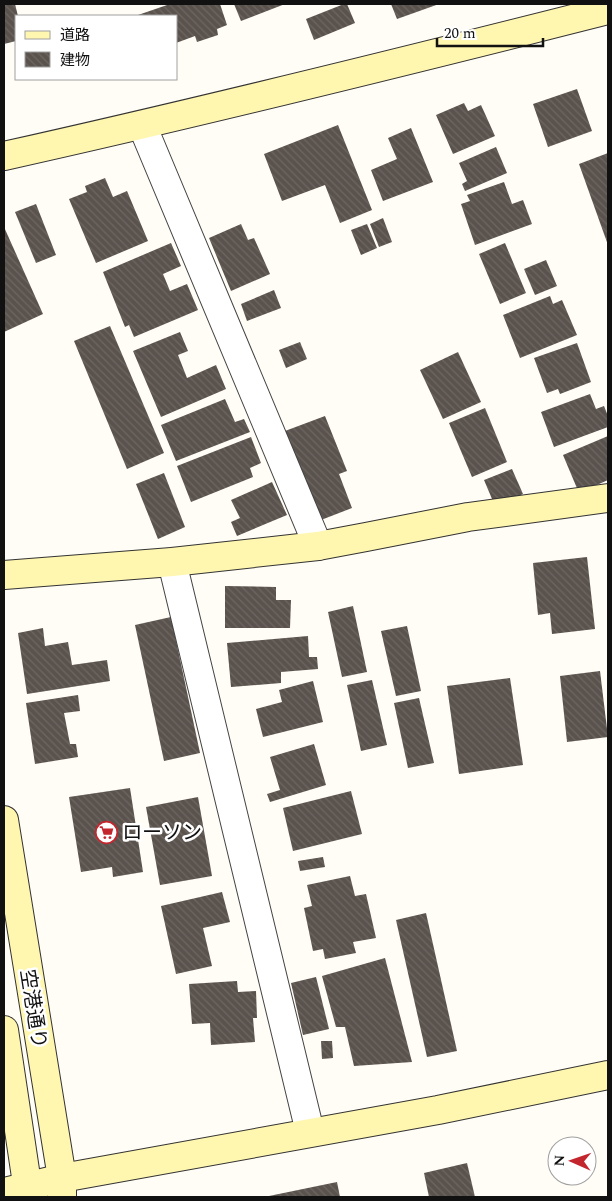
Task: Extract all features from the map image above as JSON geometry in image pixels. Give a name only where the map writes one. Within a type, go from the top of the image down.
[{"type":"street","points":[[4,156],[142,125],[608,10]]},
{"type":"street","points":[[142,125],[318,546]]},
{"type":"street","points":[[4,575],[172,562],[318,546],[468,517],[608,498]]},
{"type":"street","points":[[172,562],[310,1132]]},
{"type":"street","name":"空港通り","points":[[4,820],[62,1187]]},
{"type":"street","name":"空港通り","points":[[4,1030],[20,1192]]},
{"type":"street","points":[[20,1192],[62,1187],[310,1132],[438,1110],[608,1075]]},
{"type":"building","points":[[4,4],[15,4],[18,15],[15,15],[15,41],[4,44]]},
{"type":"building","points":[[170,4],[220,4],[227,25],[217,29],[218,35],[197,42],[195,36],[178,42],[178,15],[138,15]]},
{"type":"building","points":[[234,4],[285,4],[241,21]]},
{"type":"building","points":[[347,4],[355,23],[314,40],[306,19]]},
{"type":"building","points":[[391,4],[439,4],[397,19]]},
{"type":"building","points":[[577,89],[592,131],[548,147],[533,104]]},
{"type":"building","points":[[464,103],[468,111],[481,105],[495,136],[453,154],[436,115]]},
{"type":"building","points":[[338,125],[372,210],[340,223],[325,185],[282,201],[264,154]]},
{"type":"building","points":[[411,128],[433,182],[383,201],[371,170],[397,159],[388,138]]},
{"type":"building","points":[[496,147],[507,173],[465,191],[462,184],[467,181],[459,163]]},
{"type":"building","points":[[608,153],[608,245],[579,164]]},
{"type":"building","points":[[105,178],[113,197],[127,191],[148,241],[96,263],[69,199],[87,192],[85,186]]},
{"type":"building","points":[[504,182],[512,204],[523,200],[532,224],[475,245],[461,204],[470,201],[467,195]]},
{"type":"building","points":[[36,204],[56,255],[36,263],[15,212]]},
{"type":"building","points":[[383,218],[392,242],[379,247],[370,224]]},
{"type":"building","points":[[241,224],[248,240],[254,238],[270,274],[231,291],[209,238]]},
{"type":"building","points":[[367,224],[377,248],[361,255],[351,230]]},
{"type":"building","points":[[4,227],[43,314],[4,332]]},
{"type":"building","points":[[171,243],[181,266],[163,274],[170,291],[187,284],[198,310],[134,337],[129,325],[125,327],[103,272]]},
{"type":"building","points":[[505,243],[526,293],[500,304],[479,254]]},
{"type":"building","points":[[546,260],[557,286],[535,295],[524,269]]},
{"type":"building","points":[[274,290],[281,308],[247,321],[241,304]]},
{"type":"building","points":[[550,296],[553,304],[562,300],[577,335],[520,358],[503,315]]},
{"type":"building","points":[[110,326],[164,453],[127,469],[74,341]]},
{"type":"building","points":[[180,332],[188,351],[178,355],[187,378],[216,365],[226,389],[161,417],[133,351]]},
{"type":"building","points":[[300,342],[307,359],[286,368],[279,350]]},
{"type":"building","points":[[577,343],[591,382],[560,394],[558,389],[547,393],[534,358]]},
{"type":"building","points":[[458,352],[481,402],[443,419],[420,370]]},
{"type":"building","points":[[590,394],[596,409],[604,406],[608,416],[608,427],[554,447],[541,412]]},
{"type":"building","points":[[225,399],[235,422],[244,419],[250,432],[176,461],[161,425]]},
{"type":"building","points":[[485,408],[507,462],[472,477],[449,423]]},
{"type":"building","points":[[325,416],[347,471],[339,474],[352,508],[321,520],[285,431]]},
{"type":"building","points":[[608,436],[608,480],[579,493],[563,455]]},
{"type":"building","points":[[251,437],[261,463],[250,468],[253,477],[191,502],[177,466]]},
{"type":"building","points":[[512,469],[523,494],[495,506],[484,480]]},
{"type":"building","points":[[164,473],[185,527],[158,539],[136,484]]},
{"type":"building","points":[[272,482],[287,515],[237,536],[231,522],[240,518],[231,500]]},
{"type":"building","points":[[587,557],[595,629],[552,634],[550,613],[538,615],[533,563]]},
{"type":"building","points":[[225,586],[276,587],[276,600],[291,600],[290,628],[225,628]]},
{"type":"building","points":[[353,606],[367,672],[342,677],[328,612]]},
{"type":"building","points":[[171,617],[200,753],[164,761],[135,625]]},
{"type":"building","points":[[407,626],[421,691],[396,696],[381,631]]},
{"type":"building","points":[[43,628],[45,646],[68,642],[72,665],[107,660],[110,681],[27,694],[18,633]]},
{"type":"building","points":[[308,636],[309,657],[317,657],[318,669],[281,672],[281,683],[231,687],[227,643]]},
{"type":"building","points":[[600,671],[608,737],[567,742],[560,676]]},
{"type":"building","points":[[510,678],[523,765],[459,774],[447,686]]},
{"type":"building","points":[[372,680],[387,745],[361,751],[347,685]]},
{"type":"building","points":[[313,681],[323,722],[263,737],[256,709],[282,702],[279,690]]},
{"type":"building","points":[[78,695],[80,711],[64,713],[70,744],[76,744],[78,757],[35,764],[26,703]]},
{"type":"building","points":[[419,698],[434,763],[408,768],[394,703]]},
{"type":"building","points":[[314,744],[326,785],[270,802],[267,794],[280,790],[270,757]]},
{"type":"building","name":"ローソン","points":[[130,788],[143,872],[113,877],[112,867],[81,872],[69,797]]},
{"type":"building","points":[[351,791],[362,834],[293,851],[283,808]]},
{"type":"building","points":[[198,797],[212,876],[160,885],[146,807]]},
{"type":"building","points":[[323,857],[325,867],[300,871],[298,861]]},
{"type":"building","points":[[350,876],[355,896],[366,894],[376,938],[353,942],[356,953],[325,959],[323,949],[313,951],[304,908],[312,906],[307,885]]},
{"type":"building","points":[[222,892],[230,922],[203,928],[212,966],[176,974],[161,906]]},
{"type":"building","points":[[426,913],[457,1051],[427,1057],[396,920]]},
{"type":"building","points":[[385,958],[412,1062],[354,1066],[345,1027],[336,1027],[322,976]]},
{"type":"building","points":[[316,977],[329,1029],[303,1035],[291,983]]},
{"type":"building","points":[[237,981],[238,992],[256,991],[257,1018],[253,1018],[255,1042],[211,1045],[210,1023],[192,1024],[189,984]]},
{"type":"building","points":[[321,1041],[332,1041],[333,1058],[322,1059]]},
{"type":"building","points":[[467,1163],[475,1197],[429,1197],[424,1173]]},
{"type":"building","points":[[337,1182],[340,1197],[269,1196]]},
{"type":"place","name":"ローソン","points":[[106,832]]}]
